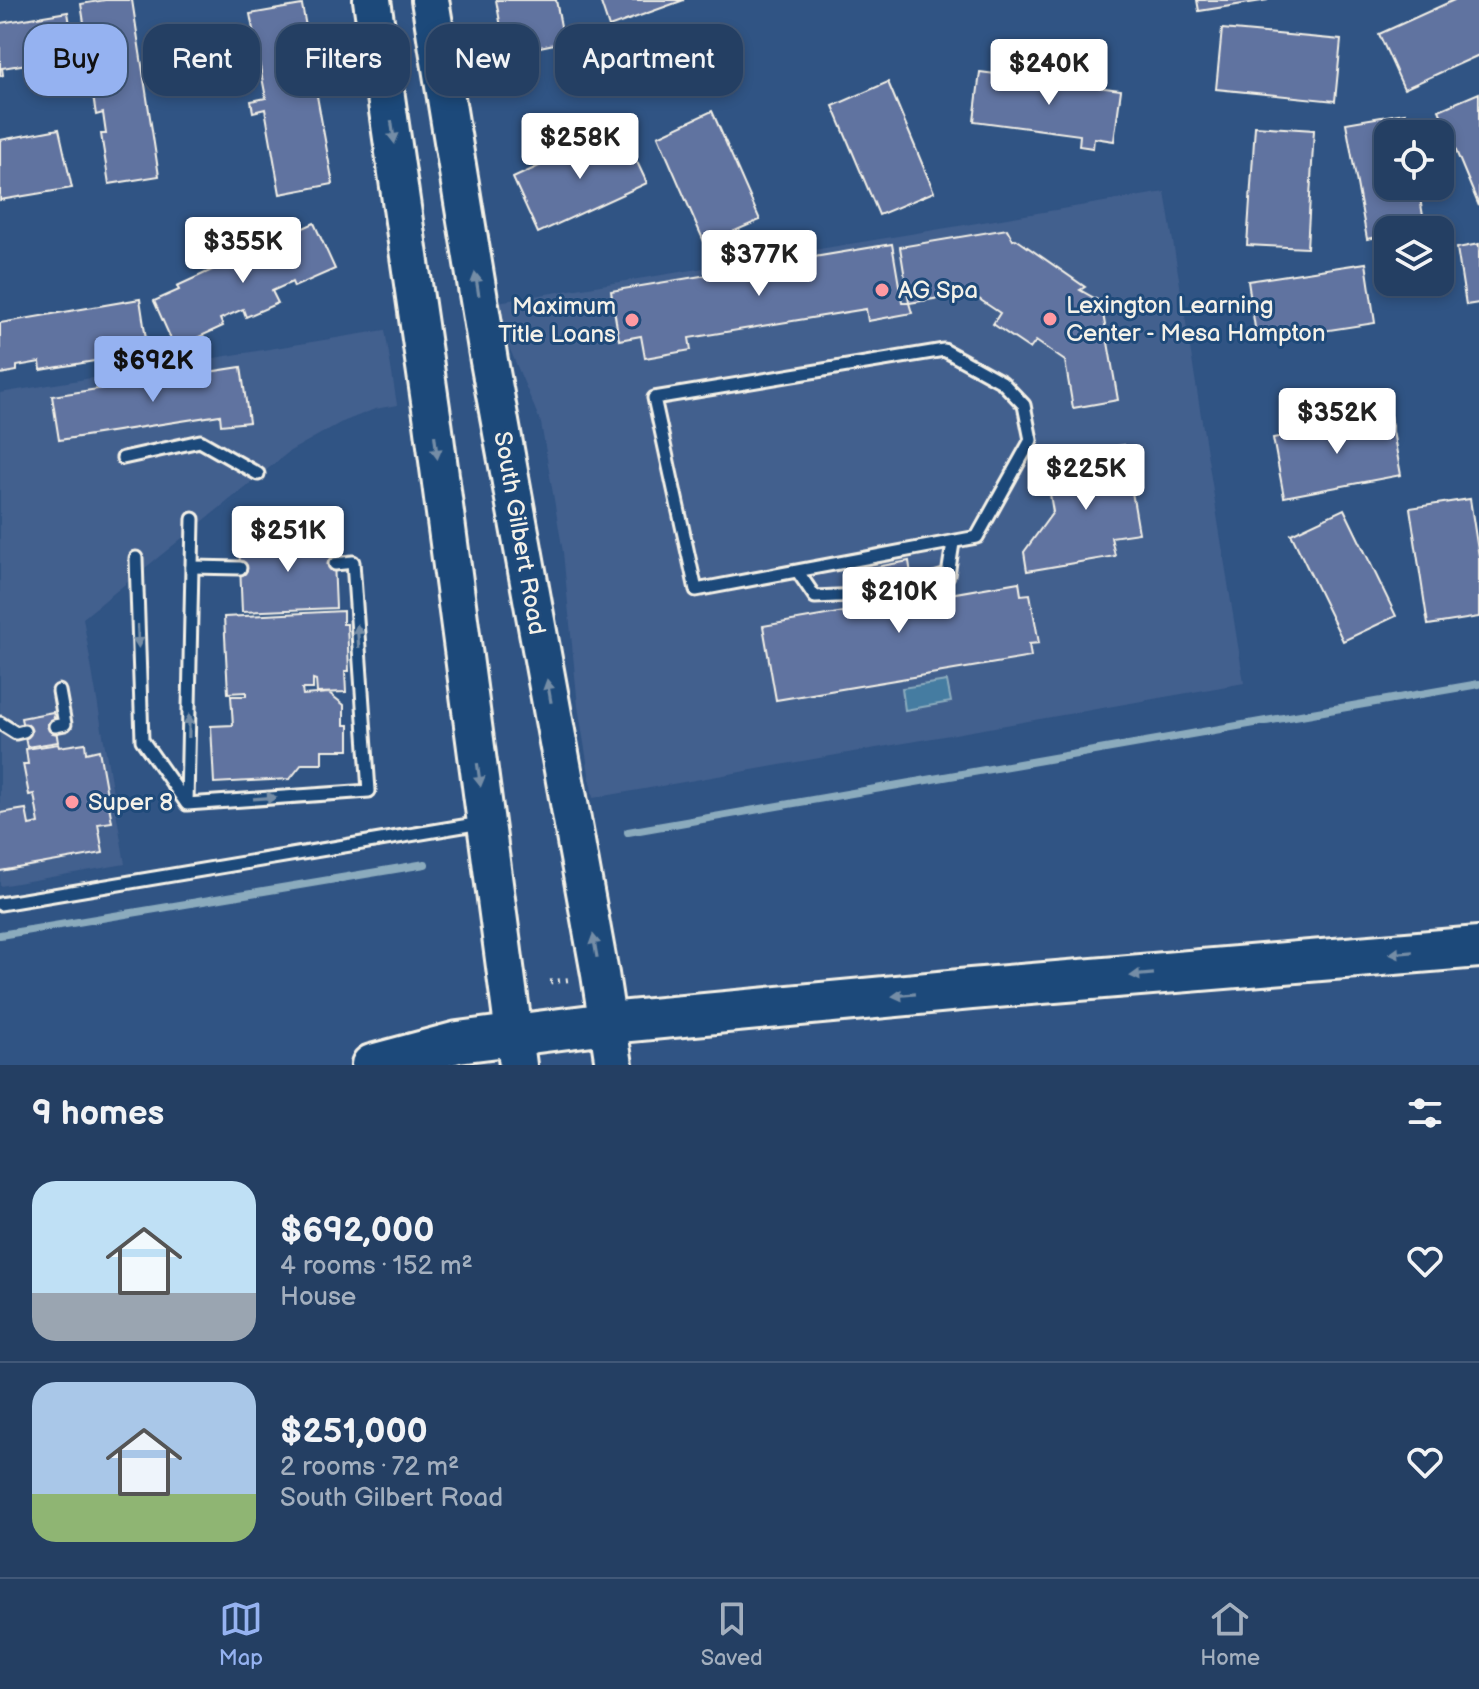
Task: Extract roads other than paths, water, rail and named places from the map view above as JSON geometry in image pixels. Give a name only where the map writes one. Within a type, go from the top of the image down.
[{"type":"highway","points":[[372,1065],[458,1042],[516,1050],[608,1023],[1479,947]]},
{"type":"main road","points":[[372,0],[432,415],[516,1050]]},
{"type":"main road","name":"South Gilbert Road","points":[[430,0],[489,361],[614,1065]]},
{"type":"lane","points":[[944,350],[1002,382],[1017,397],[1024,405],[1031,440],[977,537],[953,543],[696,590],[654,398],[944,350]]},
{"type":"lane","points":[[123,458],[200,441],[258,474]]},
{"type":"lane","points":[[187,804],[193,519]]},
{"type":"lane","points":[[913,585],[948,575],[953,543]]},
{"type":"lane","points":[[136,558],[142,740],[187,804]]},
{"type":"lane","points":[[187,804],[369,791],[353,562],[335,564]]},
{"type":"lane","points":[[192,567],[240,568]]},
{"type":"lane","points":[[798,572],[815,597],[859,595]]},
{"type":"lane","points":[[55,726],[65,724],[59,691]]},
{"type":"lane","points":[[0,723],[16,733],[24,731]]},
{"type":"lane","points":[[0,904],[486,822]]},
{"type":"waterway","points":[[628,832],[1479,684]]},
{"type":"waterway","points":[[0,935],[425,864]]},
{"type":"place","name":"AG Spa","points":[[882,290]]},
{"type":"place","name":"Lexington Learning Center - Mesa Hampton","points":[[1050,319]]},
{"type":"place","name":"Maximum Title Loans","points":[[632,320]]},
{"type":"place","name":"Super 8","points":[[72,802]]}]
